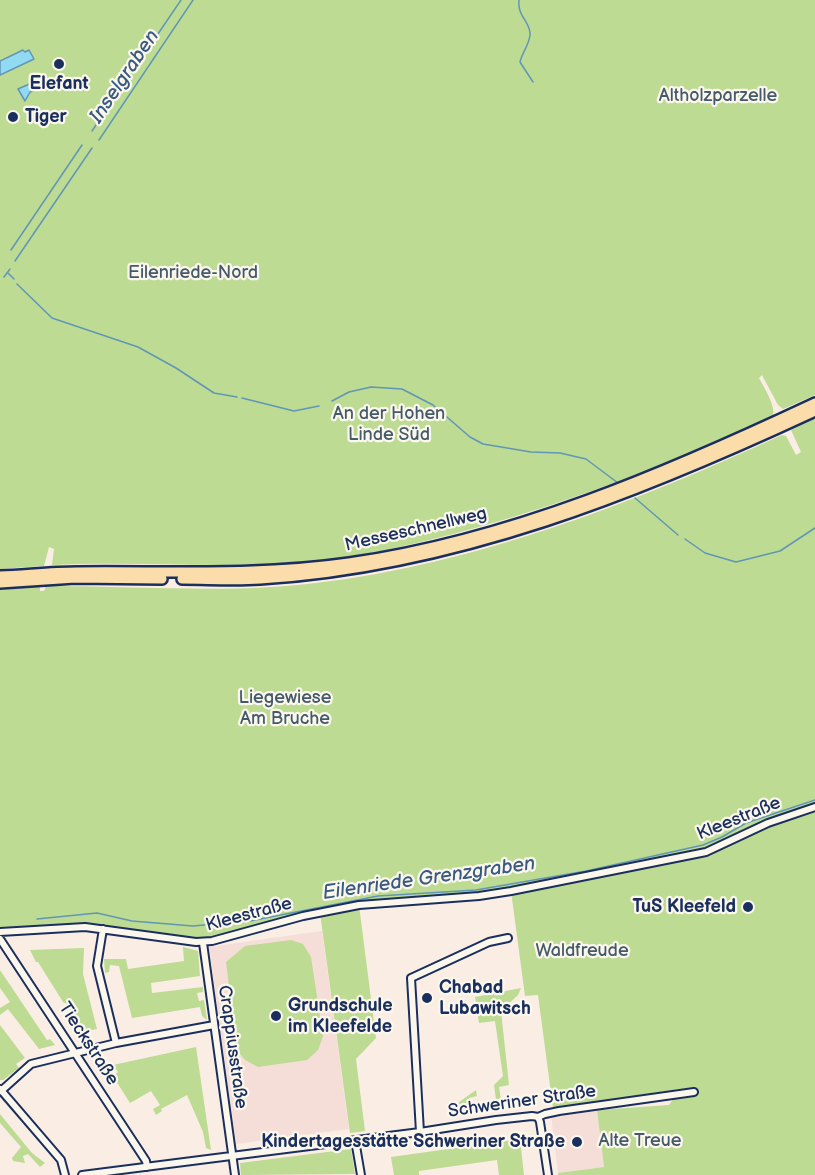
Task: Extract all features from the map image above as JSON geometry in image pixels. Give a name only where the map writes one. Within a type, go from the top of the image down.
[{"type":"highway","name":"Messeschnellweg","points":[[0,576],[74,572],[257,572],[349,563],[398,554],[493,530],[602,494],[687,461],[815,403]]},
{"type":"highway","name":"Messeschnellweg","points":[[0,583],[75,578],[258,579],[340,571],[399,561],[496,536],[595,504],[691,467],[815,411]]},
{"type":"street","name":"Kleestraße","points":[[0,932],[68,927],[103,929],[203,943],[303,916],[359,905],[500,893],[706,852],[768,823],[815,807]]},
{"type":"street","points":[[103,929],[98,954],[99,976],[116,1043]]},
{"type":"street","points":[[420,1132],[411,978],[489,942],[508,938]]},
{"type":"street","name":"Tieckstraße","points":[[0,939],[147,1161],[147,1167]]},
{"type":"street","name":"Crappiusstraße","points":[[203,943],[235,1175]]},
{"type":"street","points":[[65,1175],[61,1160],[1,1090],[31,1064],[116,1043],[214,1025]]},
{"type":"street","name":"Schweriner Straße","points":[[82,1175],[420,1132],[496,1120],[532,1116],[537,1118],[545,1113],[694,1092]]},
{"type":"street","points":[[537,1118],[540,1122],[548,1175]]},
{"type":"street","points":[[355,1140],[360,1175]]},
{"type":"shaded area","name":"Grundschule im Kleefelde","points":[[322,931],[349,1129],[236,1144],[209,947]]},
{"type":"shaded area","name":"Kindertagesstätte Schweriner Straße","points":[[597,1110],[604,1167],[558,1173],[551,1116]]},
{"type":"green space","name":"Eilenriede-Nord","points":[[0,0],[815,0],[815,395],[783,409],[778,405],[762,375],[759,378],[771,402],[773,417],[694,452],[573,498],[491,524],[396,548],[342,558],[274,564],[52,565],[54,549],[49,547],[44,566],[0,569]]},
{"type":"green space","points":[[815,418],[815,1175],[558,1175],[558,1173],[604,1167],[597,1110],[669,1105],[681,1089],[553,1108],[538,995],[525,996],[511,891],[359,905],[376,1038],[356,1059],[365,1131],[350,1133],[320,913],[212,941],[85,927],[0,932],[0,590],[40,586],[40,591],[44,591],[46,586],[250,588],[316,583],[376,574],[436,561],[555,527],[670,484],[782,435],[786,436],[796,455],[801,452],[791,430]]},
{"type":"green space","points":[[291,940],[303,944],[311,957],[323,1036],[318,1050],[307,1060],[258,1067],[245,1060],[237,1050],[226,962],[245,946]]},
{"type":"green space","points":[[183,947],[198,951],[200,976],[151,983],[152,993],[203,987],[203,992],[197,993],[199,1001],[204,1000],[207,1020],[202,1016],[200,1007],[132,1018],[119,966],[110,965],[109,972],[105,973],[104,959],[126,959],[128,969],[184,961]]},
{"type":"green space","points":[[84,948],[83,974],[97,1029],[83,1032],[30,950]]},
{"type":"green space","points":[[0,970],[47,1040],[50,1039],[55,1045],[39,1049],[8,1009],[0,1015],[0,1008],[10,1002],[0,988]]},
{"type":"green space","points":[[521,988],[518,995],[501,1011],[509,1085],[499,1087],[502,1106],[497,1107],[494,1085],[503,1076],[495,1021],[479,1023],[475,997]]},
{"type":"green space","points":[[0,1025],[25,1058],[16,1064],[19,1068],[3,1080],[0,1080]]},
{"type":"green space","points":[[196,1047],[211,1150],[206,1148],[203,1132],[187,1095],[161,1109],[162,1111],[156,1115],[153,1109],[160,1105],[151,1091],[130,1103],[113,1076],[118,1072],[113,1065]]},
{"type":"green space","points":[[476,1090],[477,1096],[469,1098],[469,1102],[466,1103],[467,1112],[458,1114],[459,1102]]},
{"type":"green space","points":[[0,1114],[32,1153],[45,1163],[40,1167],[28,1154],[23,1156],[25,1163],[13,1161],[12,1158],[21,1147],[0,1123]]},
{"type":"green space","points":[[520,1139],[524,1175],[499,1175],[497,1160],[419,1171],[419,1175],[394,1175],[391,1157]]},
{"type":"green space","points":[[351,1149],[355,1174],[241,1175],[240,1163]]},
{"type":"water","points":[[23,50],[25,52],[29,50],[34,59],[0,75],[0,61]]},
{"type":"water","points":[[43,78],[46,85],[30,92],[25,101],[18,89]]},
{"type":"waterway","points":[[92,131],[181,0]]},
{"type":"waterway","name":"Inselgraben","points":[[99,140],[193,0]]},
{"type":"waterway","points":[[519,0],[520,11],[530,30],[520,62],[533,82]]},
{"type":"waterway","points":[[11,250],[82,145]]},
{"type":"waterway","name":"Inselgraben","points":[[15,261],[92,148]]},
{"type":"waterway","name":"Inselgraben","points":[[4,277],[10,269]]},
{"type":"waterway","points":[[8,273],[14,279]]},
{"type":"waterway","points":[[17,284],[52,318],[138,347],[214,393],[237,397]]},
{"type":"waterway","points":[[332,401],[349,392],[371,387],[402,389],[433,405],[470,437],[483,444],[531,452],[560,453],[586,459],[618,483]]},
{"type":"waterway","points":[[242,398],[294,411],[319,406]]},
{"type":"waterway","points":[[635,498],[678,535]]},
{"type":"waterway","points":[[685,539],[705,553],[736,562],[780,551],[815,528]]},
{"type":"waterway","name":"Eilenriede Grenzgraben","points":[[37,919],[97,913],[132,921],[193,926],[250,921],[378,896],[476,890],[586,871],[703,845],[746,823],[815,800]]},
{"type":"place","name":"Elefant","points":[[59,64]]},
{"type":"place","name":"Tiger","points":[[13,117]]},
{"type":"place","name":"TuS Kleefeld","points":[[748,907]]},
{"type":"place","name":"Chabad Lubawitsch","points":[[427,998]]},
{"type":"place","name":"Grundschule im Kleefelde","points":[[276,1016]]},
{"type":"place","name":"Kindertagesstätte Schweriner Straße","points":[[577,1142]]},
{"type":"park label","name":"Altholzparzelle","points":[[718,96]]},
{"type":"park label","name":"An der Hohen Linde Süd","points":[[389,424]]},
{"type":"park label","name":"Liegewiese Am Bruche","points":[[285,708]]},
{"type":"park label","name":"Waldfreude","points":[[582,951]]},
{"type":"park label","name":"Alte Treue","points":[[640,1141]]}]
